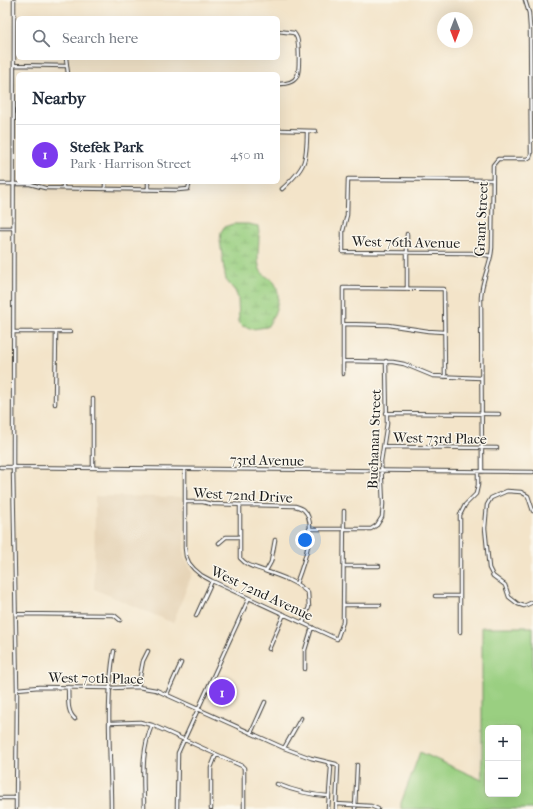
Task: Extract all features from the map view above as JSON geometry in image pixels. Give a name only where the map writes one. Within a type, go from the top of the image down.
[{"type":"street","points":[[14,0],[14,184],[12,228],[13,468],[17,690],[16,809]]},
{"type":"street","name":"Grant Street","points":[[460,632],[460,515],[465,505],[476,494],[480,472],[481,294],[491,256],[493,165],[496,160],[527,159],[531,154],[530,27],[529,13],[525,0]]},
{"type":"street","points":[[280,31],[294,33],[297,38],[298,61],[297,76],[288,83],[280,84]]},
{"type":"street","points":[[66,60],[68,72]]},
{"type":"street","points":[[14,66],[66,66]]},
{"type":"street","points":[[280,130],[316,131]]},
{"type":"street","points":[[282,189],[294,178],[304,162],[307,152],[307,131]]},
{"type":"street","name":"West 76th Avenue","points":[[491,256],[472,253],[343,252],[343,231],[347,215],[348,179],[493,180]]},
{"type":"street","points":[[0,184],[30,184],[45,188],[148,190],[188,189],[189,184]]},
{"type":"street","points":[[105,184],[105,189]]},
{"type":"street","points":[[148,184],[148,190]]},
{"type":"street","points":[[0,228],[12,228]]},
{"type":"street","points":[[407,234],[407,289]]},
{"type":"street","points":[[343,374],[343,288],[444,289],[445,377]]},
{"type":"street","points":[[344,324],[388,325],[444,332]]},
{"type":"street","points":[[13,332],[70,332]]},
{"type":"street","points":[[55,404],[56,332]]},
{"type":"street","points":[[344,361],[386,361],[402,363],[430,376],[481,378]]},
{"type":"street","name":"Buchanan Street","points":[[344,529],[371,528],[377,525],[382,517],[383,504],[381,458],[386,429],[386,361]]},
{"type":"street","points":[[93,399],[93,468]]},
{"type":"street","points":[[386,413],[499,414]]},
{"type":"street","name":"West 73rd Place","points":[[383,447],[497,448]]},
{"type":"street","name":"73rd Avenue","points":[[0,468],[533,472]]},
{"type":"street","points":[[185,469],[185,502]]},
{"type":"street","points":[[533,511],[528,496],[521,492],[507,491],[491,498],[487,505],[486,528],[489,568],[493,576],[505,585],[509,597],[518,604],[524,606],[533,602]]},
{"type":"street","name":"West 72nd Drive","points":[[185,502],[295,506],[303,509],[308,517],[309,529]]},
{"type":"street","name":"West 72nd Avenue","points":[[185,502],[186,556],[189,563],[201,575],[337,639],[343,622],[343,605]]},
{"type":"street","points":[[240,505],[240,558],[246,565],[266,571],[296,584],[308,593],[310,601],[309,608],[303,623]]},
{"type":"street","points":[[344,511],[343,605],[380,605]]},
{"type":"street","points":[[296,584],[306,556],[309,529],[344,529]]},
{"type":"street","points":[[219,543],[226,537],[240,536]]},
{"type":"street","points":[[266,571],[271,562],[275,540]]},
{"type":"street","points":[[344,566],[379,566]]},
{"type":"street","points":[[196,616],[212,581]]},
{"type":"street","points":[[435,596],[460,596]]},
{"type":"street","points":[[177,809],[178,753],[248,598]]},
{"type":"street","points":[[16,614],[114,615],[120,620]]},
{"type":"street","points":[[269,649],[284,614]]},
{"type":"street","points":[[304,669],[305,650],[312,627]]},
{"type":"street","points":[[111,809],[110,688],[114,651]]},
{"type":"street","points":[[138,687],[143,661],[148,651]]},
{"type":"street","points":[[167,694],[181,664]]},
{"type":"street","name":"West 70th Place","points":[[17,690],[40,687],[138,687],[156,690],[284,748],[327,762]]},
{"type":"street","points":[[68,687],[69,706],[71,715],[75,719]]},
{"type":"street","points":[[251,733],[265,702]]},
{"type":"street","points":[[284,748],[301,718]]},
{"type":"street","points":[[110,723],[140,722],[152,725],[242,766],[244,768],[244,809]]},
{"type":"street","points":[[144,809],[144,755],[147,738],[152,725]]},
{"type":"street","points":[[211,809],[211,768],[216,754]]},
{"type":"street","points":[[327,762],[331,767],[328,809]]},
{"type":"street","points":[[327,762],[338,766],[336,809]]},
{"type":"street","points":[[355,809],[357,765]]},
{"type":"street","points":[[277,784],[291,790],[328,796]]},
{"type":"street","points":[[0,798],[16,798]]},
{"type":"street","points":[[336,804],[371,806],[378,809]]},
{"type":"shaded area","points":[[289,0],[289,3],[16,1]]},
{"type":"shaded area","points":[[95,496],[185,497],[184,557],[193,572],[173,623],[94,589]]},
{"type":"green space","points":[[233,224],[258,226],[259,266],[263,273],[273,281],[278,292],[275,311],[267,327],[253,329],[242,326],[239,323],[238,298],[235,291],[226,280],[220,241],[221,232],[224,227]]},
{"type":"green space","points":[[482,627],[533,627],[533,809],[401,809],[401,803],[420,752],[482,780]]},
{"type":"place","name":"Stefek Park","points":[[222,692]]}]
